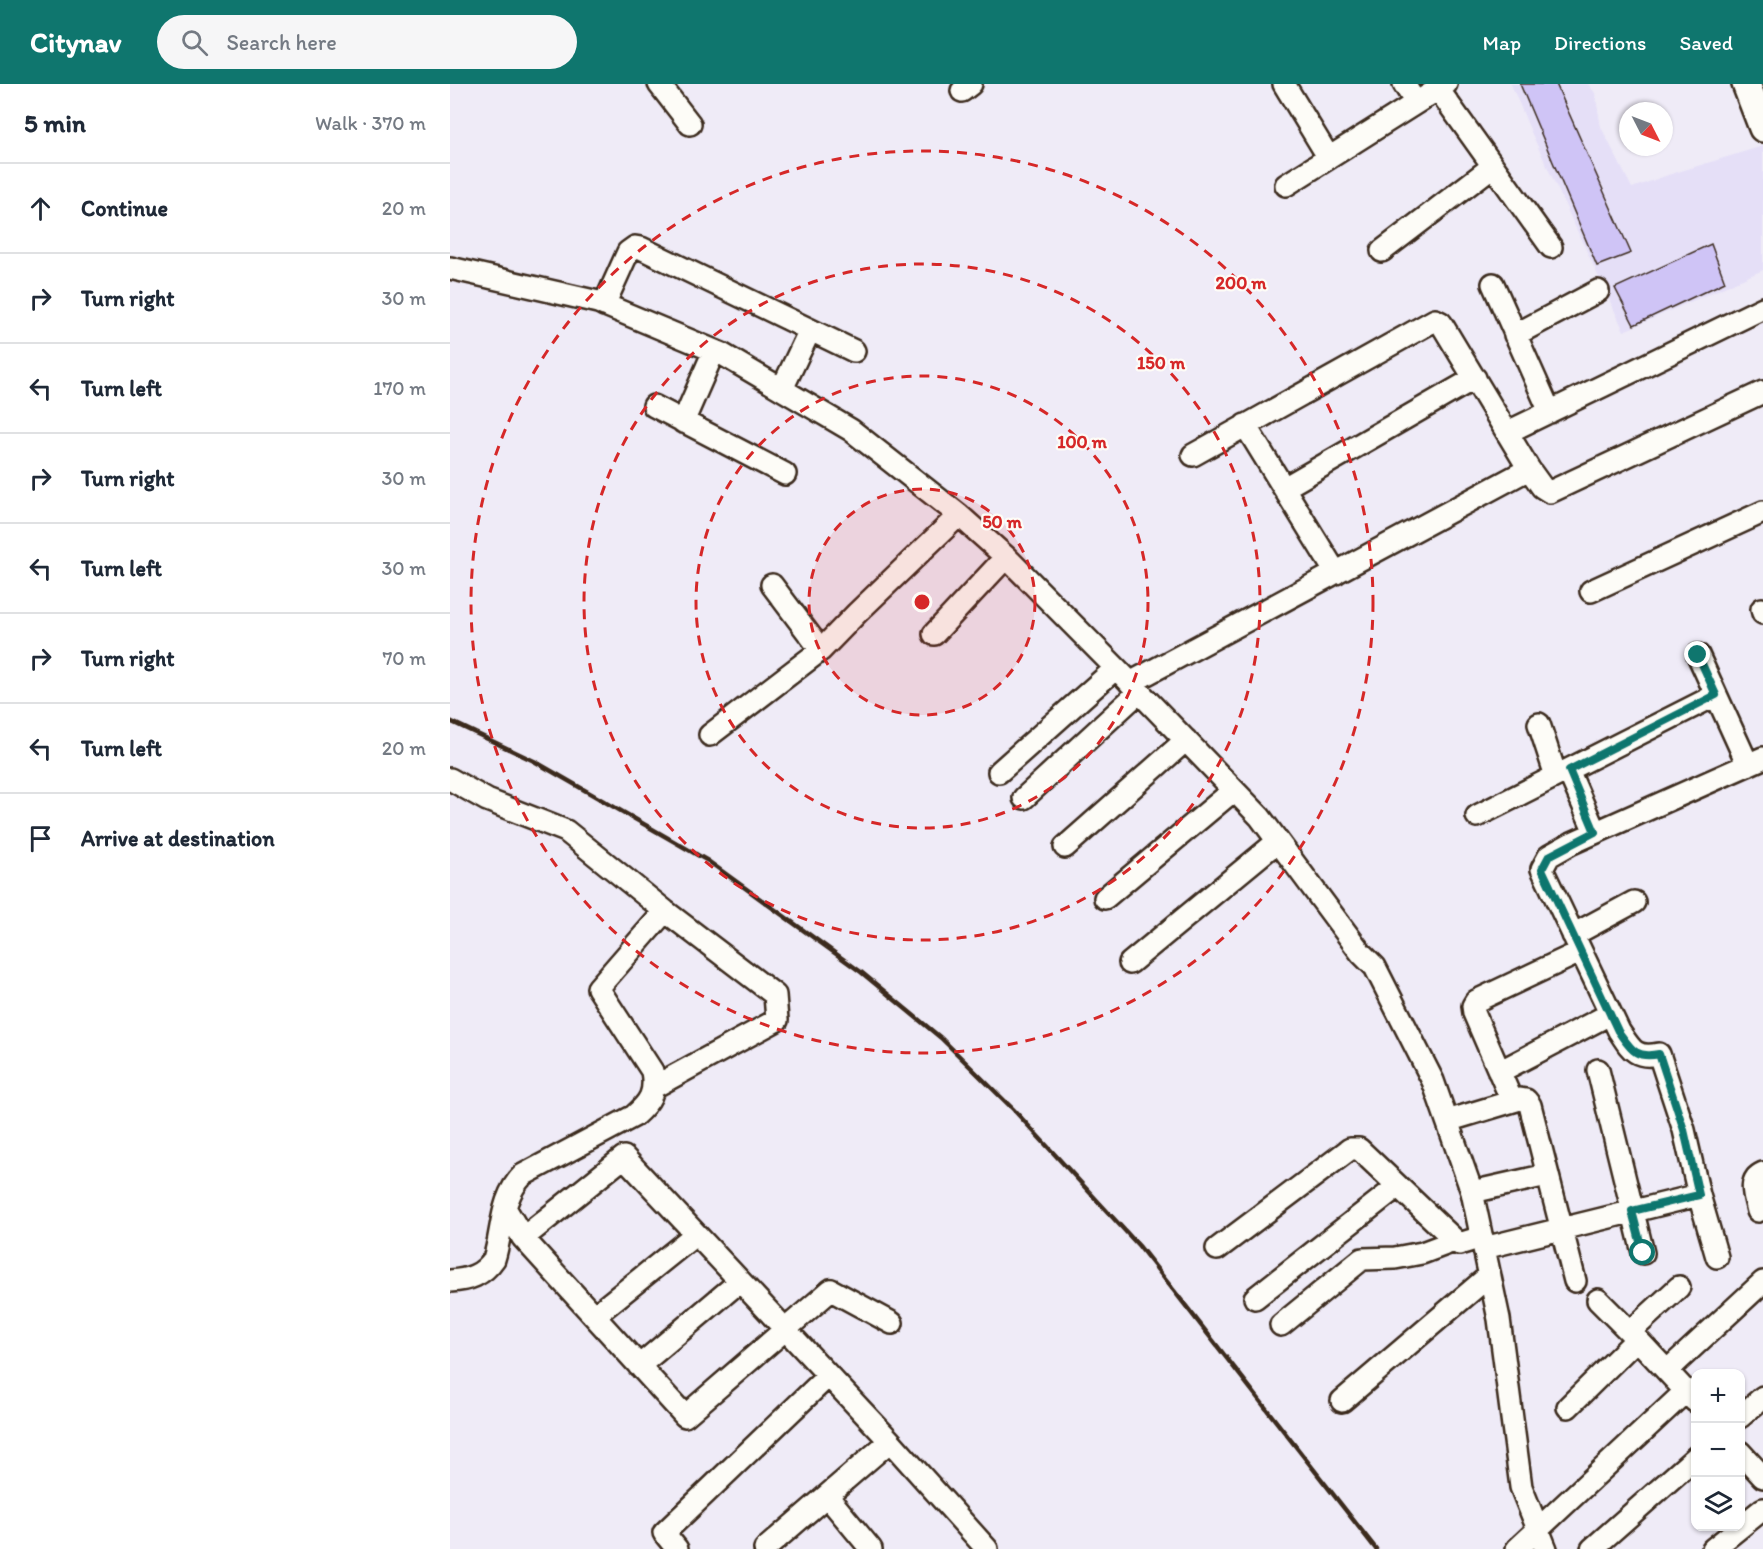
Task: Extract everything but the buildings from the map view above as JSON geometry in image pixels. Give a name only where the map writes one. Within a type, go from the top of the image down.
[{"type":"main road","points":[[1746,84],[1763,128]]},
{"type":"street","points":[[659,84],[690,124]]},
{"type":"street","points":[[1284,84],[1329,158]]},
{"type":"street","points":[[1404,84],[1416,103]]},
{"type":"street","points":[[1286,185],[1442,87],[1492,166],[1551,247]]},
{"type":"street","points":[[1382,251],[1492,166]]},
{"type":"street","points":[[604,305],[628,252],[635,247],[641,248],[854,351]]},
{"type":"street","points":[[450,268],[604,305],[714,351],[852,430],[959,515],[1006,557],[1260,818],[1361,953],[1375,967],[1433,1081],[1472,1192],[1499,1319],[1521,1487],[1546,1549]]},
{"type":"street","points":[[1493,284],[1550,412]]},
{"type":"street","points":[[1515,336],[1598,291]]},
{"type":"street","points":[[1508,432],[1763,308]]},
{"type":"street","points":[[1192,455],[1432,320],[1441,324],[1529,469],[1545,491],[1555,491],[1763,392]]},
{"type":"street","points":[[782,389],[810,330]]},
{"type":"street","points":[[683,422],[714,351]]},
{"type":"street","points":[[1284,488],[1475,378]]},
{"type":"street","points":[[654,406],[785,474]]},
{"type":"street","points":[[1245,425],[1336,573]]},
{"type":"street","points":[[1024,798],[1135,688],[1336,573],[1529,469]]},
{"type":"street","points":[[1591,591],[1763,513]]},
{"type":"street","points":[[710,735],[821,650],[959,515]]},
{"type":"street","points":[[934,633],[1006,557]]},
{"type":"street","points":[[772,585],[821,650]]},
{"type":"street","points":[[1698,655],[1716,695],[1755,761],[1595,832],[1549,856],[1542,869],[1610,1014],[1631,1049],[1638,1054],[1648,1056],[1659,1054],[1684,1130],[1699,1195],[1717,1257]]},
{"type":"street","points":[[999,772],[1116,668]]},
{"type":"street","points":[[1478,816],[1716,695]]},
{"type":"street","points":[[1539,724],[1562,773],[1595,832]]},
{"type":"street","points":[[1065,847],[1186,740]]},
{"type":"street","points":[[450,779],[487,800],[566,831],[665,911],[775,995],[777,1020],[654,1087]]},
{"type":"street","points":[[1105,898],[1234,790]]},
{"type":"street","points":[[1130,963],[1278,841]]},
{"type":"street","points":[[1512,1101],[1474,1013],[1473,1006],[1476,1001],[1576,944],[1634,902]]},
{"type":"street","points":[[450,1281],[462,1281],[488,1268],[498,1248],[509,1194],[523,1175],[634,1116],[644,1107],[654,1087],[652,1071],[598,988],[665,911]]},
{"type":"street","points":[[1499,1072],[1610,1014]]},
{"type":"street","points":[[1598,1070],[1643,1253]]},
{"type":"street","points":[[1447,1121],[1512,1101],[1526,1100],[1530,1105],[1575,1281]]},
{"type":"street","points":[[1217,1249],[1350,1149],[1359,1149],[1365,1153],[1458,1244],[1483,1243],[1561,1229],[1699,1195]]},
{"type":"street","points":[[524,1238],[624,1157],[987,1549]]},
{"type":"street","points":[[1758,1211],[1753,1188],[1754,1180],[1763,1173]]},
{"type":"street","points":[[1472,1192],[1547,1175]]},
{"type":"street","points":[[1255,1298],[1398,1186]]},
{"type":"street","points":[[505,1208],[524,1238],[685,1416],[831,1290],[892,1323]]},
{"type":"street","points":[[594,1316],[696,1234]]},
{"type":"street","points":[[1281,1325],[1362,1259],[1395,1258],[1422,1253],[1455,1241]]},
{"type":"street","points":[[1342,1401],[1490,1275]]},
{"type":"street","points":[[639,1366],[740,1281]]},
{"type":"street","points":[[1668,1370],[1763,1282]]},
{"type":"street","points":[[1568,1407],[1679,1287]]},
{"type":"street","points":[[1517,1549],[1538,1528],[1691,1396],[1598,1300]]},
{"type":"street","points":[[677,1549],[664,1533],[828,1376]]},
{"type":"street","points":[[1745,1413],[1763,1397]]},
{"type":"street","points":[[769,1548],[890,1442]]},
{"type":"street","points":[[1745,1457],[1763,1477]]},
{"type":"street","points":[[1592,1549],[1691,1461]]},
{"type":"street","points":[[827,1496],[871,1549]]},
{"type":"street","points":[[1713,1549],[1763,1509]]},
{"type":"shaded area","points":[[1511,84],[1588,84],[1595,93],[1601,127],[1632,188],[1763,146],[1763,270],[1624,331]]},
{"type":"railway","points":[[450,721],[534,761],[708,861],[861,972],[941,1038],[1013,1109],[1139,1246],[1376,1549]]},
{"type":"route","points":[[1643,1253],[1632,1211],[1699,1195],[1684,1130],[1659,1054],[1648,1056],[1638,1054],[1631,1049],[1618,1031],[1542,869],[1549,856],[1595,832],[1569,770],[1716,695],[1698,655]]}]
